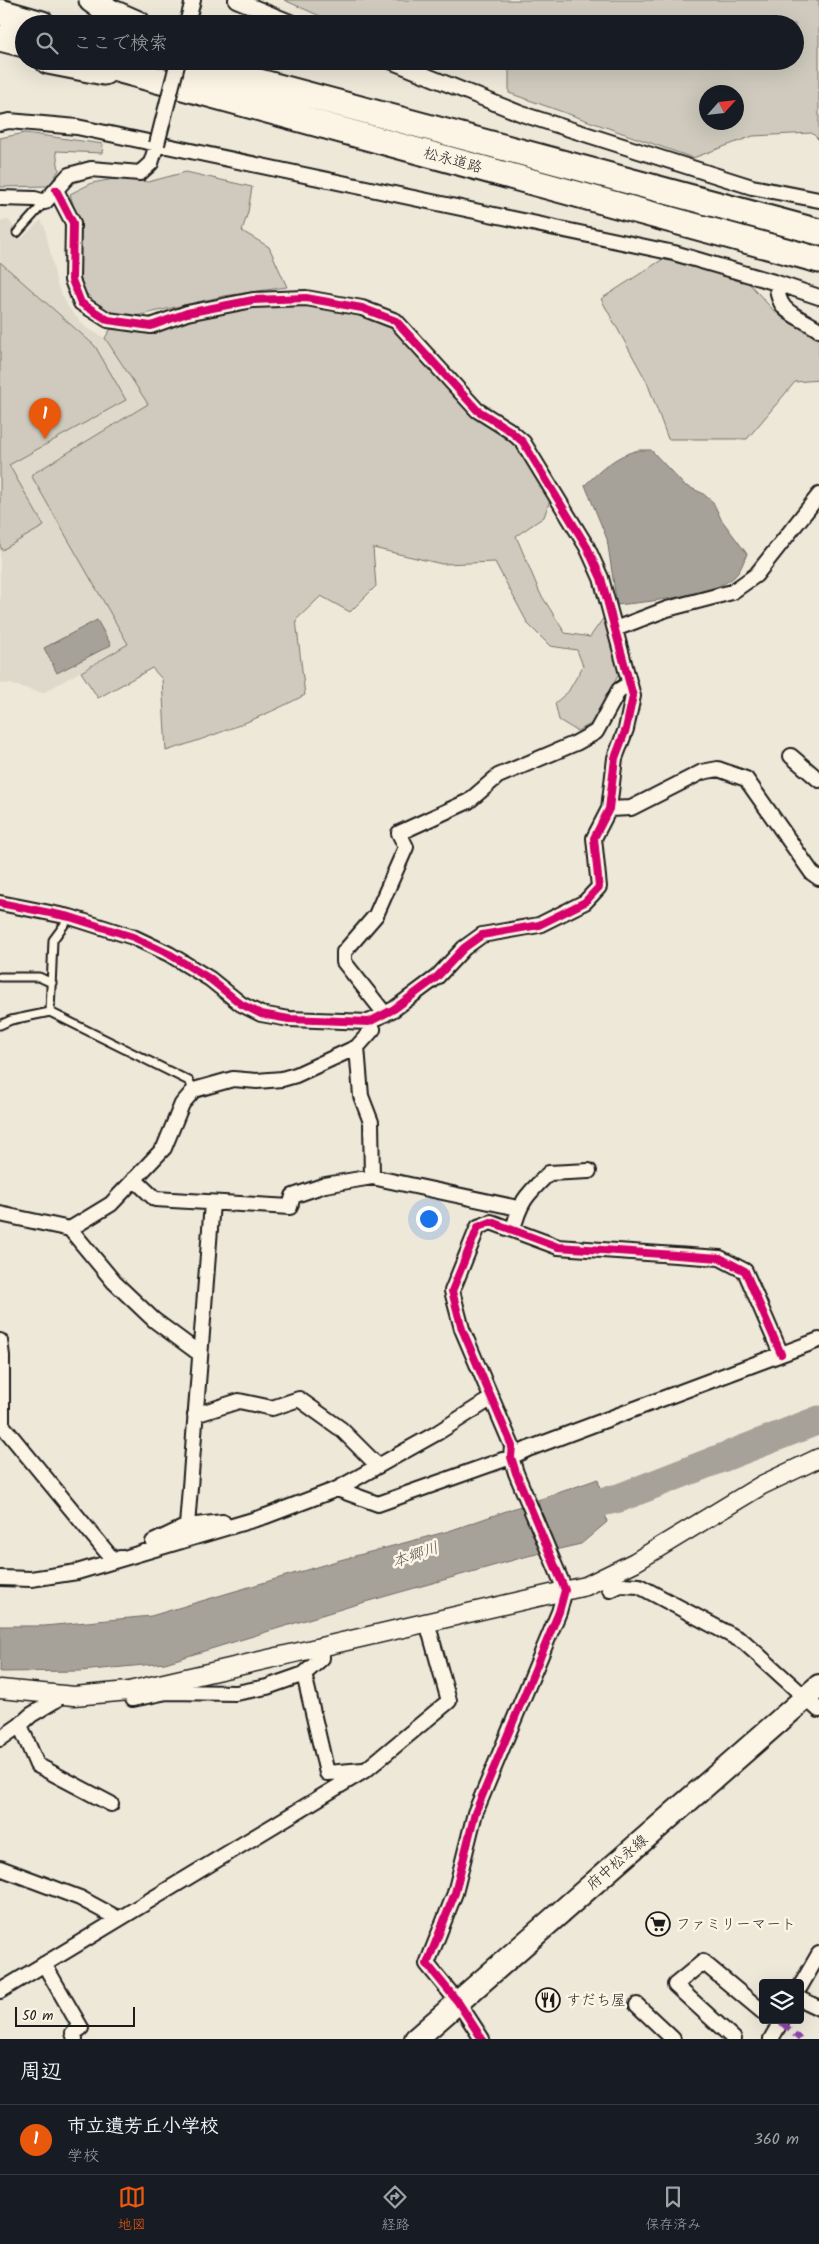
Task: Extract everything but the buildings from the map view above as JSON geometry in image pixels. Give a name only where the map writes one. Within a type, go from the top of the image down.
[{"type":"highway","points":[[92,0],[106,10],[117,15]]},
{"type":"highway","points":[[0,12],[15,16]]},
{"type":"highway","points":[[0,38],[15,42]]},
{"type":"highway","points":[[0,50],[15,54]]},
{"type":"highway","points":[[93,70],[139,75]]},
{"type":"highway","name":"松永道路","points":[[120,70],[819,260]]},
{"type":"highway","name":"松永道路","points":[[213,70],[819,232]]},
{"type":"highway","points":[[249,70],[269,85]]},
{"type":"highway","points":[[740,210],[819,224]]},
{"type":"main road","name":"府中松永線","points":[[416,2039],[814,1698]]},
{"type":"street","points":[[189,15],[193,0]]},
{"type":"street","points":[[236,0],[274,15]]},
{"type":"street","points":[[0,198],[35,199],[45,202],[70,175],[91,169],[140,173],[151,163],[177,70]]},
{"type":"street","points":[[412,70],[522,114],[752,187],[819,200]]},
{"type":"street","points":[[0,123],[9,121],[77,127],[674,253],[819,297]]},
{"type":"street","points":[[0,903],[70,917],[133,936],[169,954],[210,980],[241,1004],[262,1014],[289,1019],[369,1022],[394,1009],[437,977],[464,948],[482,935],[539,925],[585,902],[598,887],[594,838],[610,809],[615,758],[626,729],[632,696],[601,578],[587,547],[523,442],[509,430],[477,410],[396,322],[362,308],[306,298],[253,300],[187,313],[151,326],[108,320],[81,303],[72,280],[72,223],[56,190]]},
{"type":"street","points":[[777,283],[777,298],[788,312],[819,330]]},
{"type":"street","points":[[615,629],[667,609],[732,592],[756,575],[819,495]]},
{"type":"street","points":[[385,1014],[344,962],[344,952],[376,915],[406,847],[399,833],[469,801],[498,776],[576,743],[596,732],[619,690],[629,684]]},
{"type":"street","points":[[791,756],[819,780]]},
{"type":"street","points":[[610,809],[631,808],[702,772],[718,769],[746,779],[812,873],[819,878]]},
{"type":"street","points":[[70,1229],[111,1204],[164,1148],[182,1104],[194,1090],[233,1079],[257,1081],[289,1077],[357,1047],[373,1029],[369,1022]]},
{"type":"street","points":[[357,1047],[361,1096],[371,1122],[372,1177]]},
{"type":"street","points":[[513,1230],[518,1208],[549,1173],[590,1171]]},
{"type":"street","points":[[134,1180],[156,1199],[290,1208],[293,1196],[325,1185],[372,1177],[518,1208]]},
{"type":"street","points":[[187,1526],[212,1204]]},
{"type":"street","points":[[1,1216],[70,1229],[114,1282],[147,1314],[200,1354]]},
{"type":"street","points":[[482,2039],[458,2002],[427,1964],[455,1893],[476,1813],[559,1612],[565,1590],[551,1561],[516,1473],[511,1457],[512,1446],[462,1329],[452,1291],[478,1228],[490,1222],[558,1247],[720,1258],[745,1270],[781,1354]]},
{"type":"street","points":[[337,1489],[378,1504],[511,1457],[528,1448],[819,1340]]},
{"type":"street","points":[[0,1341],[2,1356],[2,1426],[114,1561]]},
{"type":"street","points":[[0,1578],[31,1579],[77,1572],[266,1516],[337,1489],[437,1433],[492,1398]]},
{"type":"street","points":[[195,1415],[239,1401],[272,1408],[299,1399],[341,1430],[378,1466]]},
{"type":"street","points":[[0,1689],[74,1696],[129,1691],[586,1586],[635,1562],[762,1485],[819,1458]]},
{"type":"street","points":[[114,1561],[187,1526],[266,1516]]},
{"type":"street","points":[[605,1576],[610,1590],[621,1585],[639,1586],[744,1642],[814,1698]]},
{"type":"street","points":[[0,1991],[366,1769],[449,1701],[427,1622]]},
{"type":"street","points":[[129,1691],[133,1699],[167,1692],[236,1692],[267,1687],[304,1674],[322,1658],[320,1646]]},
{"type":"street","points":[[304,1674],[327,1772],[366,1769]]},
{"type":"street","points":[[0,1739],[20,1725],[30,1715],[56,1700],[55,1694]]},
{"type":"street","points":[[20,1725],[37,1766],[111,1804]]},
{"type":"street","points":[[0,1868],[80,1898],[119,1919]]},
{"type":"street","points":[[804,1980],[819,1954]]},
{"type":"street","points":[[734,2039],[675,1985],[703,1962],[759,2009]]},
{"type":"street","points":[[44,1964],[80,2028],[73,2033],[75,2039]]},
{"type":"street","points":[[804,2001],[819,2008]]},
{"type":"street","points":[[637,2005],[673,2039]]},
{"type":"street","points":[[771,2039],[777,2024]]},
{"type":"lane","points":[[17,233],[45,202]]},
{"type":"lane","points":[[50,1012],[53,940],[70,917]]},
{"type":"lane","points":[[0,978],[39,977],[52,983]]},
{"type":"lane","points":[[0,1025],[11,1020],[50,1012],[189,1081],[194,1090]]},
{"type":"shaded area","points":[[284,0],[819,0],[819,140],[812,133],[753,136],[693,158],[509,93],[509,70],[804,70],[804,15],[318,15]]},
{"type":"shaded area","points":[[25,133],[103,144],[102,153],[56,151],[59,170],[49,186],[0,187],[0,138]]},
{"type":"shaded area","points":[[186,172],[252,187],[248,212],[242,231],[269,247],[287,287],[224,296],[127,318],[104,311],[80,287],[78,221],[70,194],[92,183],[124,177],[148,182]]},
{"type":"shaded area","points":[[9,220],[21,239],[41,220],[45,228],[57,285],[68,307],[86,328],[105,338],[149,404],[31,475],[128,644],[43,693],[0,683],[0,221]]},
{"type":"shaded area","points":[[663,259],[748,282],[774,311],[819,337],[819,380],[795,382],[747,439],[668,439],[647,382],[601,299]]},
{"type":"shaded area","points":[[0,262],[95,346],[126,400],[9,465],[44,526],[2,550],[0,546]]},
{"type":"shaded area","points":[[255,303],[319,304],[396,326],[475,417],[517,447],[551,497],[544,517],[516,536],[540,593],[565,633],[590,637],[609,610],[622,668],[593,723],[577,731],[559,720],[555,703],[568,692],[583,666],[577,650],[550,646],[528,624],[495,562],[442,564],[373,548],[376,586],[350,612],[321,596],[296,620],[305,695],[237,726],[166,751],[162,679],[152,668],[98,698],[81,672],[128,644],[31,475],[148,404],[105,338],[110,330],[114,328],[147,330],[190,317]]},
{"type":"water","points":[[639,450],[651,450],[684,485],[702,493],[713,502],[721,519],[747,554],[736,575],[724,584],[678,597],[617,605],[607,539],[585,485],[616,459]]},
{"type":"water","points":[[97,620],[111,645],[57,673],[44,648]]},
{"type":"water","points":[[598,1479],[607,1522],[581,1544],[528,1556],[351,1606],[165,1663],[81,1671],[0,1672],[0,1626],[44,1626],[151,1616],[340,1560],[449,1531]]},
{"type":"waterway","name":"本郷川","points":[[565,1510],[619,1498],[819,1420]]},
{"type":"marked path","points":[[783,2024],[800,2039]]},
{"type":"cycle path","points":[[0,903],[70,917],[133,937],[169,954],[210,979],[241,1004],[261,1014],[289,1019],[369,1022],[394,1009],[437,977],[464,948],[482,935],[539,925],[585,902],[599,887],[594,838],[609,809],[615,758],[626,729],[633,696],[601,578],[587,547],[523,442],[509,430],[477,410],[396,321],[362,308],[306,298],[253,300],[187,313],[151,326],[108,320],[81,303],[72,280],[73,223],[56,190]]},
{"type":"cycle path","points":[[482,2039],[458,2002],[427,1964],[455,1893],[475,1813],[559,1612],[565,1590],[516,1473],[511,1457],[512,1446],[462,1329],[452,1291],[478,1227],[491,1222],[558,1247],[720,1258],[745,1271],[781,1354]]},
{"type":"place","name":"市立遺芳丘小学校","points":[[45,439]]},
{"type":"place","name":"ファミリーマート","points":[[658,1924]]},
{"type":"place","name":"すだち屋","points":[[548,2000]]}]
